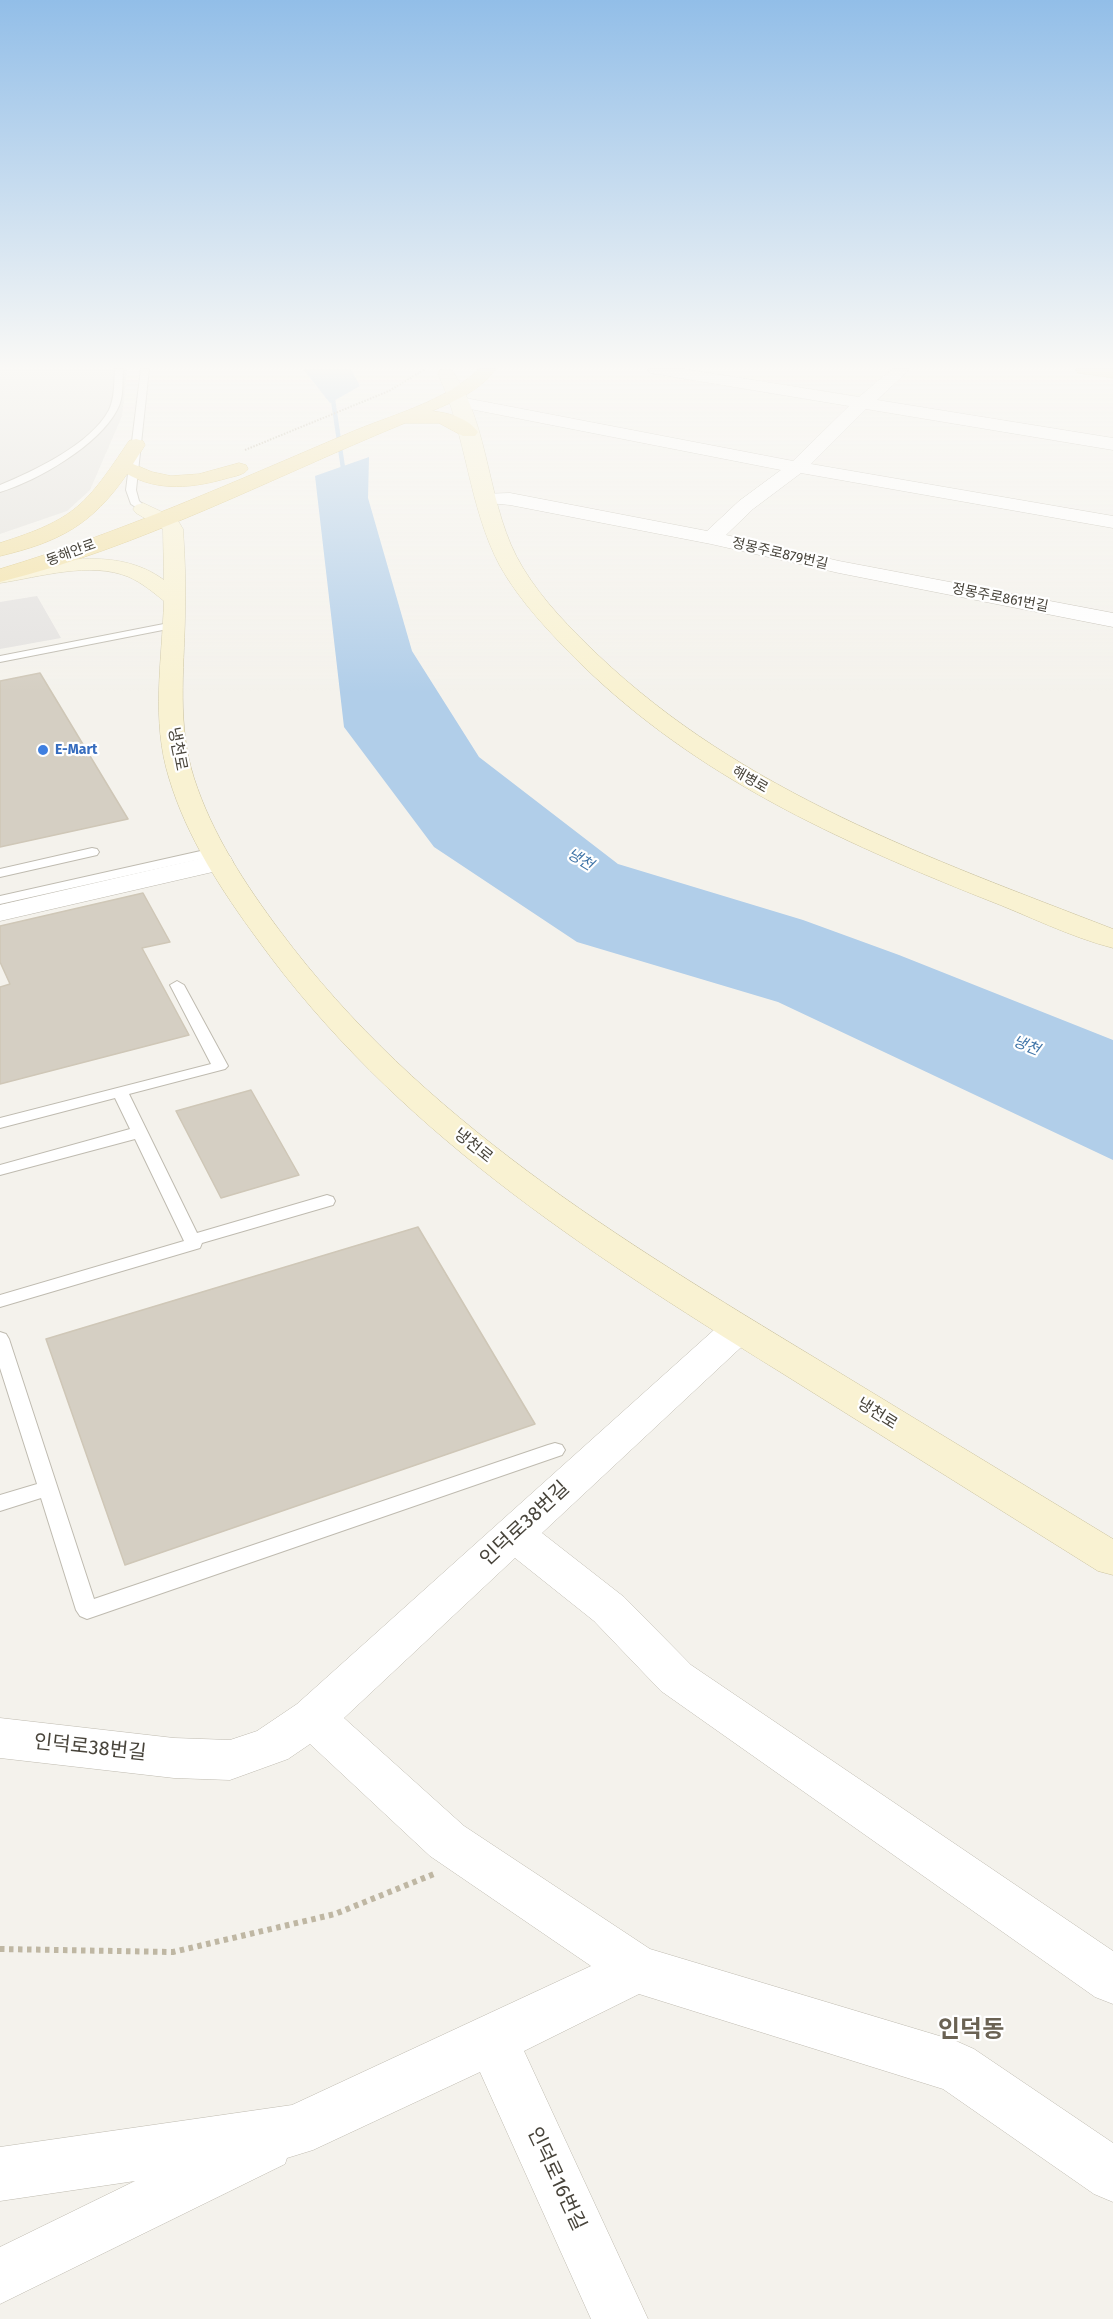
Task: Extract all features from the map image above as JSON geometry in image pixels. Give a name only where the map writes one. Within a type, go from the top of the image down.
[{"type":"main road","points":[[0,550],[39,537],[79,517],[96,501],[113,477]]},
{"type":"main road","points":[[146,477],[151,480],[168,481],[204,477]]},
{"type":"main road","name":"동해안로","points":[[0,576],[79,551],[223,477]]},
{"type":"main road","name":"동해안로","points":[[0,560],[152,513]]},
{"type":"street","name":"해병로","points":[[480,477],[503,550],[531,595],[598,670],[675,732],[742,776],[855,835],[1108,933]]},
{"type":"street","name":"정몽주로879번길","points":[[711,538],[746,505],[783,477]]},
{"type":"street","points":[[856,477],[1113,522]]},
{"type":"street","points":[[485,498],[510,499],[711,538]]},
{"type":"street","name":"냉천로","points":[[152,513],[170,523],[173,529],[175,612],[170,691],[172,738],[177,762],[217,857],[258,923],[306,987],[366,1051],[404,1087],[496,1165],[546,1203],[602,1242],[738,1329],[1113,1559]]},
{"type":"street","name":"정몽주로879번길","points":[[711,538],[888,576]]},
{"type":"street","points":[[0,576],[81,566],[117,567],[146,577],[175,612]]},
{"type":"street","name":"정몽주로861번길","points":[[888,576],[1113,620]]},
{"type":"street","points":[[0,913],[217,857]]},
{"type":"street","name":"인덕로38번길","points":[[0,1738],[174,1758],[230,1760],[272,1745],[313,1718],[738,1329]]},
{"type":"street","points":[[514,1534],[609,1609],[675,1678],[1113,1980]]},
{"type":"street","points":[[313,1718],[460,1850],[637,1969],[956,2067],[1113,2175]]},
{"type":"street","points":[[0,2276],[294,2131],[492,2040],[637,1969]]},
{"type":"street","name":"인덕로16번길","points":[[492,2040],[620,2319]]},
{"type":"street","points":[[0,2174],[294,2131]]},
{"type":"lane","points":[[0,489],[24,477]]},
{"type":"lane","points":[[133,477],[132,497],[137,505],[152,513]]},
{"type":"lane","points":[[0,659],[22,659],[175,612]]},
{"type":"lane","points":[[0,873],[92,852]]},
{"type":"lane","points":[[0,900],[217,857]]},
{"type":"lane","points":[[0,1123],[219,1066],[177,985]]},
{"type":"lane","points":[[0,1301],[194,1244],[120,1092]]},
{"type":"lane","points":[[0,1170],[140,1132]]},
{"type":"lane","points":[[192,1240],[327,1201]]},
{"type":"lane","points":[[0,1339],[87,1610],[555,1450]]},
{"type":"lane","points":[[0,1503],[48,1488]]},
{"type":"path","points":[[0,1949],[173,1952],[335,1914],[460,1850]]},
{"type":"shaded area","points":[[0,477],[96,477],[90,490],[67,511],[0,534]]},
{"type":"shaded area","points":[[37,596],[61,638],[0,649],[0,602]]},
{"type":"water","name":"냉천","points":[[315,477],[369,477],[368,498],[412,651],[479,757],[618,864],[803,920],[899,955],[1113,1040],[1113,1160],[778,1002],[577,942],[434,847],[344,727]]},
{"type":"building","name":"E-Mart","points":[[40,673],[128,819],[0,847],[0,681]]},
{"type":"building","points":[[143,893],[170,942],[142,948],[189,1035],[0,1084],[0,987],[10,984],[0,962],[0,926]]},
{"type":"building","points":[[251,1090],[299,1175],[221,1198],[176,1111]]},
{"type":"building","points":[[418,1227],[535,1424],[125,1565],[46,1339]]},
{"type":"place","name":"E-Mart","points":[[43,750]]},
{"type":"district","name":"인덕동","points":[[971,2030]]}]
